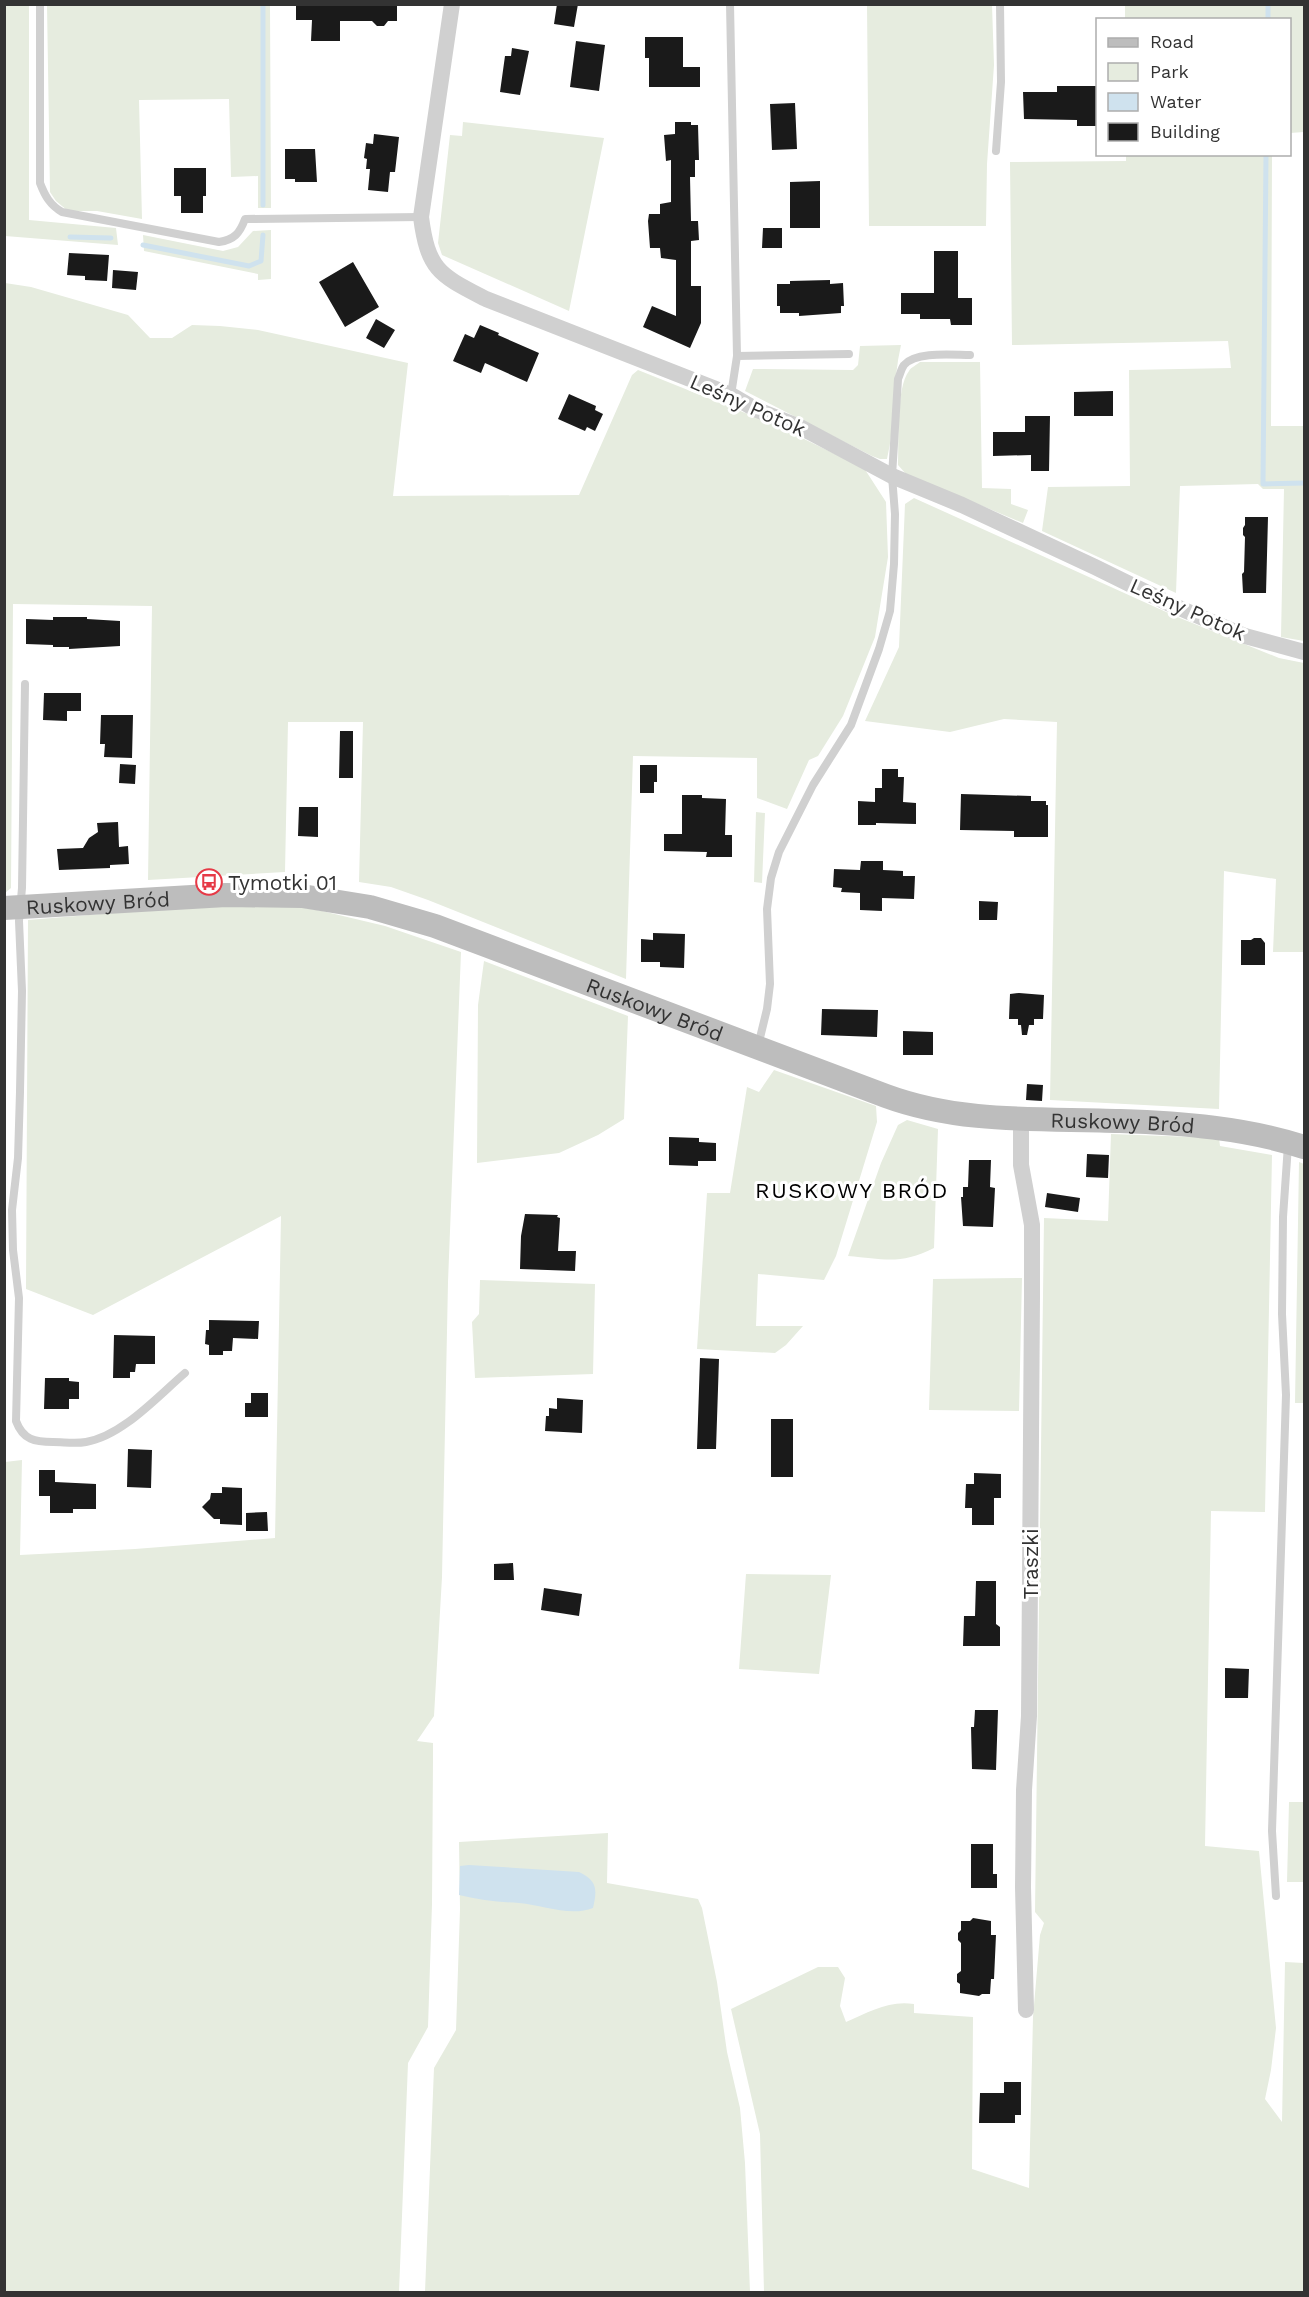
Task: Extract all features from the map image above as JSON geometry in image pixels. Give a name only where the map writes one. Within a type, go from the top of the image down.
[{"type":"street","name":"Leśny Potok","points":[[452,4],[421,217],[424,243],[434,266],[448,279],[486,299],[731,395],[755,409],[802,428],[892,476],[1056,548],[1170,604],[1245,636],[1305,652]]},
{"type":"street","name":"Ruskowy Bród","points":[[13,907],[251,894],[302,896],[370,907],[403,915],[445,930],[910,1105],[950,1114],[1170,1124],[1219,1129],[1296,1144]]},
{"type":"street","name":"Traszki","points":[[1021,1119],[1021,1165],[1032,1225],[1029,1716],[1024,1790],[1023,1887],[1026,2010]]},
{"type":"lane","points":[[40,4],[40,183],[44,195],[53,207],[62,212],[219,242],[230,241],[240,231],[245,219],[421,217]]},
{"type":"lane","points":[[730,4],[736,356],[731,395]]},
{"type":"lane","points":[[996,151],[1001,82],[1000,4]]},
{"type":"lane","points":[[736,356],[849,354]]},
{"type":"lane","points":[[757,1048],[770,984],[767,909],[771,878],[778,852],[813,785],[851,725],[879,649],[890,611],[894,544],[892,476],[898,379],[903,366],[914,359],[926,356],[970,355]]},
{"type":"lane","points":[[25,684],[13,907],[20,1092],[18,1158],[12,1210],[13,1250],[19,1298],[16,1421],[20,1431],[28,1439],[38,1442],[84,1442],[102,1438],[120,1428],[185,1374]]},
{"type":"lane","points":[[1276,1896],[1272,1831],[1286,1395],[1282,1314],[1283,1217],[1296,1144]]},
{"type":"green space","points":[[4,5],[29,5],[29,220],[116,228],[118,245],[5,236]]},
{"type":"green space","points":[[47,5],[270,5],[271,208],[258,208],[258,176],[231,177],[229,99],[139,100],[142,219],[97,211],[68,211],[56,201],[50,192]]},
{"type":"green space","points":[[867,5],[992,5],[994,65],[987,164],[986,226],[869,226]]},
{"type":"green space","points":[[1125,5],[1304,5],[1304,132],[1291,133],[1291,18],[1125,18]]},
{"type":"green space","points":[[463,122],[604,138],[569,311],[442,255],[438,243],[450,135],[462,136]]},
{"type":"green space","points":[[1126,156],[1272,156],[1271,426],[1304,426],[1304,641],[1281,637],[1284,489],[1263,489],[1258,484],[1180,486],[1176,593],[1042,531],[1048,487],[1130,486],[1129,370],[1231,368],[1228,341],[1012,345],[1010,162],[1126,161]]},
{"type":"green space","points":[[271,230],[271,279],[258,280],[258,274],[144,251],[143,235],[223,251],[238,247],[253,231]]},
{"type":"green space","points":[[5,283],[31,287],[128,315],[150,338],[172,338],[192,325],[220,326],[258,330],[408,363],[393,496],[579,495],[632,375],[638,370],[773,424],[864,468],[886,502],[888,557],[875,637],[843,716],[818,756],[809,760],[787,809],[757,798],[757,758],[633,756],[626,979],[428,900],[391,887],[359,882],[363,722],[288,722],[285,872],[148,880],[152,606],[13,604],[11,888],[5,893]]},
{"type":"green space","points":[[901,345],[887,459],[872,456],[745,391],[753,369],[853,370],[858,365],[860,346]]},
{"type":"green space","points":[[920,362],[980,362],[982,488],[1011,489],[1011,504],[1028,510],[1023,523],[906,474],[898,465],[902,389],[910,370]]},
{"type":"green space","points":[[914,498],[1175,616],[1279,658],[1304,663],[1304,952],[1273,952],[1276,879],[1224,871],[1219,1109],[1050,1100],[1057,722],[1004,719],[950,732],[865,721],[899,647],[905,504]]},
{"type":"green space","points":[[756,812],[765,813],[762,883],[754,882]]},
{"type":"green space","points":[[283,904],[385,926],[461,952],[448,1282],[442,1577],[434,1716],[417,1741],[433,1743],[432,1904],[428,2027],[408,2063],[399,2292],[5,2292],[5,1462],[22,1460],[20,1555],[275,1538],[281,1216],[93,1315],[26,1289],[28,920],[150,910]]},
{"type":"green space","points":[[484,961],[628,1016],[624,1119],[598,1135],[559,1153],[477,1163],[478,1005]]},
{"type":"green space","points":[[774,1070],[876,1106],[877,1122],[836,1256],[824,1280],[758,1274],[756,1326],[803,1326],[786,1345],[775,1353],[697,1349],[707,1193],[730,1193],[747,1087],[759,1092]]},
{"type":"green space","points":[[907,1120],[938,1129],[934,1248],[912,1257],[892,1260],[848,1256],[881,1163],[898,1125]]},
{"type":"green space","points":[[1111,1134],[1219,1138],[1220,1146],[1272,1155],[1265,1512],[1211,1511],[1205,1846],[1259,1851],[1276,2028],[1265,2099],[1282,2122],[1285,1962],[1304,1963],[1304,2292],[764,2292],[760,2134],[731,2009],[818,1967],[838,1967],[845,1978],[840,2006],[846,2022],[879,2008],[905,2003],[914,2004],[914,2013],[973,2017],[972,2169],[1029,2188],[1033,2017],[1040,1935],[1044,1923],[1035,1912],[1044,1218],[1108,1221]]},
{"type":"green space","points":[[1299,1162],[1304,1164],[1304,1403],[1295,1403]]},
{"type":"green space","points":[[1022,1278],[1019,1411],[929,1410],[933,1279]]},
{"type":"green space","points":[[480,1280],[595,1284],[593,1374],[475,1378],[472,1322],[479,1314]]},
{"type":"green space","points":[[746,1574],[831,1575],[819,1674],[739,1669]]},
{"type":"green space","points":[[1289,1802],[1304,1802],[1304,1882],[1287,1882]]},
{"type":"green space","points":[[608,1833],[607,1883],[698,1899],[702,1908],[717,1982],[727,2052],[740,2108],[745,2163],[750,2292],[425,2292],[434,2068],[456,2030],[460,1909],[459,1842]]},
{"type":"water","points":[[460,1866],[579,1872],[590,1879],[595,1887],[593,1908],[566,1911],[459,1895]]},
{"type":"building","points":[[296,4],[397,4],[397,21],[388,21],[384,26],[377,26],[372,21],[340,21],[340,41],[311,41],[312,20],[296,20]]},
{"type":"building","points":[[557,4],[578,4],[574,27],[554,24]]},
{"type":"building","points":[[645,37],[683,37],[683,67],[700,67],[700,87],[649,87],[649,58],[645,58]]},
{"type":"building","points":[[576,41],[605,45],[599,91],[570,87]]},
{"type":"building","points":[[512,48],[529,51],[520,95],[500,92],[505,56],[511,56]]},
{"type":"building","points":[[1057,86],[1096,86],[1096,126],[1077,126],[1077,120],[1024,119],[1023,92],[1057,92]]},
{"type":"building","points":[[795,103],[797,149],[772,150],[770,104]]},
{"type":"building","points":[[675,122],[691,122],[691,125],[698,125],[699,160],[695,160],[695,177],[690,177],[691,221],[698,221],[699,240],[691,241],[691,286],[701,286],[701,323],[690,348],[643,327],[652,306],[676,316],[676,260],[661,258],[660,248],[650,248],[648,221],[649,214],[660,214],[660,204],[671,202],[671,160],[666,161],[664,135],[675,134]]},
{"type":"building","points":[[374,134],[399,137],[395,172],[390,172],[388,192],[368,190],[370,169],[366,169],[367,159],[364,158],[366,143],[373,144]]},
{"type":"building","points":[[285,149],[315,149],[317,182],[295,182],[295,179],[285,179]]},
{"type":"building","points":[[174,168],[206,168],[206,196],[203,196],[203,213],[181,213],[181,196],[174,196]]},
{"type":"building","points":[[820,181],[820,228],[790,228],[790,182]]},
{"type":"building","points":[[763,228],[782,228],[782,248],[762,248]]},
{"type":"building","points":[[934,251],[958,251],[958,298],[972,298],[972,325],[951,325],[950,319],[920,319],[920,314],[901,314],[901,293],[934,293]]},
{"type":"building","points":[[69,253],[109,255],[107,281],[85,280],[85,276],[67,275]]},
{"type":"building","points":[[353,262],[379,307],[345,327],[319,282]]},
{"type":"building","points":[[113,270],[138,272],[136,290],[112,288]]},
{"type":"building","points":[[830,280],[830,284],[843,283],[844,306],[841,306],[841,313],[799,316],[799,313],[780,313],[780,306],[777,306],[777,284],[790,284],[790,281]]},
{"type":"building","points":[[376,319],[395,330],[384,348],[366,338]]},
{"type":"building","points":[[480,325],[539,353],[527,382],[485,363],[481,373],[453,361],[465,334],[474,338]]},
{"type":"building","points":[[1113,391],[1113,416],[1074,416],[1074,392]]},
{"type":"building","points":[[569,394],[596,406],[595,410],[603,414],[595,431],[587,427],[585,431],[558,419]]},
{"type":"building","points":[[1025,416],[1050,416],[1049,471],[1031,471],[1031,455],[993,456],[993,432],[1025,432]]},
{"type":"building","points":[[1245,517],[1268,517],[1266,593],[1243,593]]},
{"type":"building","points":[[53,617],[87,617],[87,619],[120,621],[120,646],[69,649],[69,647],[53,647],[53,645],[26,644],[26,619],[53,620]]},
{"type":"building","points":[[44,693],[81,693],[81,711],[67,711],[67,721],[43,720]]},
{"type":"building","points":[[101,715],[133,715],[132,758],[104,757],[105,744],[100,744]]},
{"type":"building","points":[[340,731],[353,731],[353,778],[339,778]]},
{"type":"building","points":[[120,764],[136,765],[135,784],[119,783]]},
{"type":"building","points":[[640,765],[657,765],[657,782],[654,782],[654,793],[640,793]]},
{"type":"building","points":[[882,769],[898,769],[898,777],[904,777],[903,802],[916,803],[916,824],[858,825],[858,801],[875,802],[875,788],[882,788]]},
{"type":"building","points":[[961,794],[1031,796],[1031,801],[1046,801],[1048,837],[1014,837],[1014,831],[960,830]]},
{"type":"building","points":[[682,795],[702,795],[702,798],[726,799],[725,835],[732,835],[732,857],[706,857],[707,852],[664,851],[664,834],[682,834]]},
{"type":"building","points":[[299,807],[318,807],[318,837],[298,836]]},
{"type":"building","points":[[118,822],[119,847],[128,846],[129,864],[110,865],[110,868],[59,870],[57,849],[83,848],[89,838],[98,832],[97,823]]},
{"type":"building","points":[[861,861],[883,861],[883,870],[903,871],[903,876],[915,876],[914,899],[882,898],[882,911],[860,910],[860,893],[841,892],[842,888],[833,887],[834,869],[860,870]]},
{"type":"building","points":[[979,901],[998,902],[997,920],[979,920]]},
{"type":"building","points":[[653,933],[685,934],[684,968],[660,967],[660,962],[641,962],[641,939],[653,940]]},
{"type":"building","points":[[1261,938],[1265,943],[1265,965],[1241,965],[1241,940]]},
{"type":"building","points":[[1010,994],[1044,995],[1043,1019],[1034,1019],[1034,1025],[1029,1025],[1027,1035],[1022,1035],[1018,1019],[1009,1019]]},
{"type":"building","points":[[822,1009],[878,1010],[877,1037],[821,1035]]},
{"type":"building","points":[[903,1031],[933,1032],[933,1055],[903,1055]]},
{"type":"building","points":[[1027,1084],[1043,1085],[1042,1101],[1026,1100]]},
{"type":"building","points":[[669,1137],[699,1138],[699,1142],[716,1143],[716,1161],[698,1161],[698,1166],[669,1165]]},
{"type":"building","points":[[1087,1154],[1109,1155],[1108,1178],[1086,1177]]},
{"type":"building","points":[[969,1160],[991,1160],[990,1187],[995,1188],[993,1227],[963,1226],[961,1197],[963,1197],[963,1187],[968,1187]]},
{"type":"building","points":[[1047,1193],[1080,1198],[1078,1212],[1045,1207]]},
{"type":"building","points":[[525,1214],[558,1215],[557,1217],[560,1218],[558,1251],[576,1251],[575,1271],[520,1269],[521,1236]]},
{"type":"building","points":[[209,1320],[259,1321],[258,1339],[233,1338],[232,1351],[223,1351],[223,1355],[209,1355],[209,1345],[205,1344]]},
{"type":"building","points":[[114,1335],[155,1336],[155,1364],[136,1364],[135,1372],[130,1372],[130,1378],[113,1378]]},
{"type":"building","points":[[700,1358],[719,1359],[716,1449],[697,1449]]},
{"type":"building","points":[[45,1378],[69,1378],[69,1381],[79,1382],[79,1399],[69,1399],[69,1409],[44,1409]]},
{"type":"building","points":[[251,1393],[268,1393],[268,1417],[245,1417],[245,1403],[251,1403]]},
{"type":"building","points":[[557,1398],[583,1400],[582,1433],[545,1431],[546,1416],[549,1416],[549,1408],[557,1409]]},
{"type":"building","points":[[771,1419],[793,1419],[793,1477],[771,1477]]},
{"type":"building","points":[[128,1449],[152,1450],[151,1488],[127,1487]]},
{"type":"building","points":[[39,1470],[55,1470],[55,1482],[96,1484],[96,1509],[73,1509],[73,1513],[50,1513],[50,1496],[39,1496]]},
{"type":"building","points":[[974,1473],[1001,1474],[1001,1498],[994,1498],[994,1525],[972,1525],[972,1508],[965,1508],[966,1484],[974,1484]]},
{"type":"building","points":[[222,1487],[242,1488],[242,1525],[220,1524],[220,1519],[214,1519],[202,1507],[210,1499],[211,1493],[222,1493]]},
{"type":"building","points":[[267,1512],[268,1531],[246,1531],[246,1513]]},
{"type":"building","points":[[513,1563],[514,1580],[494,1580],[494,1564]]},
{"type":"building","points":[[976,1581],[996,1581],[996,1624],[1000,1627],[1000,1646],[963,1646],[964,1616],[975,1616]]},
{"type":"building","points":[[544,1588],[582,1594],[579,1616],[541,1610]]},
{"type":"building","points":[[1225,1668],[1249,1669],[1248,1698],[1225,1698]]},
{"type":"building","points":[[975,1710],[998,1710],[996,1770],[972,1769],[971,1727],[974,1727]]},
{"type":"building","points":[[971,1844],[993,1844],[993,1874],[997,1874],[997,1888],[971,1888]]},
{"type":"building","points":[[973,1918],[991,1921],[991,1935],[996,1935],[994,1979],[991,1979],[990,1994],[979,1996],[960,1993],[960,1984],[957,1982],[957,1974],[961,1971],[961,1943],[958,1940],[958,1933],[961,1930],[961,1921],[970,1921]]},
{"type":"building","points":[[1004,2082],[1021,2082],[1021,2115],[1015,2115],[1015,2123],[979,2123],[980,2093],[1004,2093]]},
{"type":"waterway","points":[[263,4],[263,205]]},
{"type":"waterway","points":[[1268,4],[1268,18]]},
{"type":"waterway","points":[[1266,156],[1263,484],[1304,483]]},
{"type":"waterway","points":[[143,245],[249,266],[261,261],[263,235]]},
{"type":"waterway","points":[[70,237],[111,238]]},
{"type":"place","name":"Tymotki 01","points":[[209,882]]},
{"type":"district","name":"RUSKOWY BRÓD","points":[[852,1190]]}]
